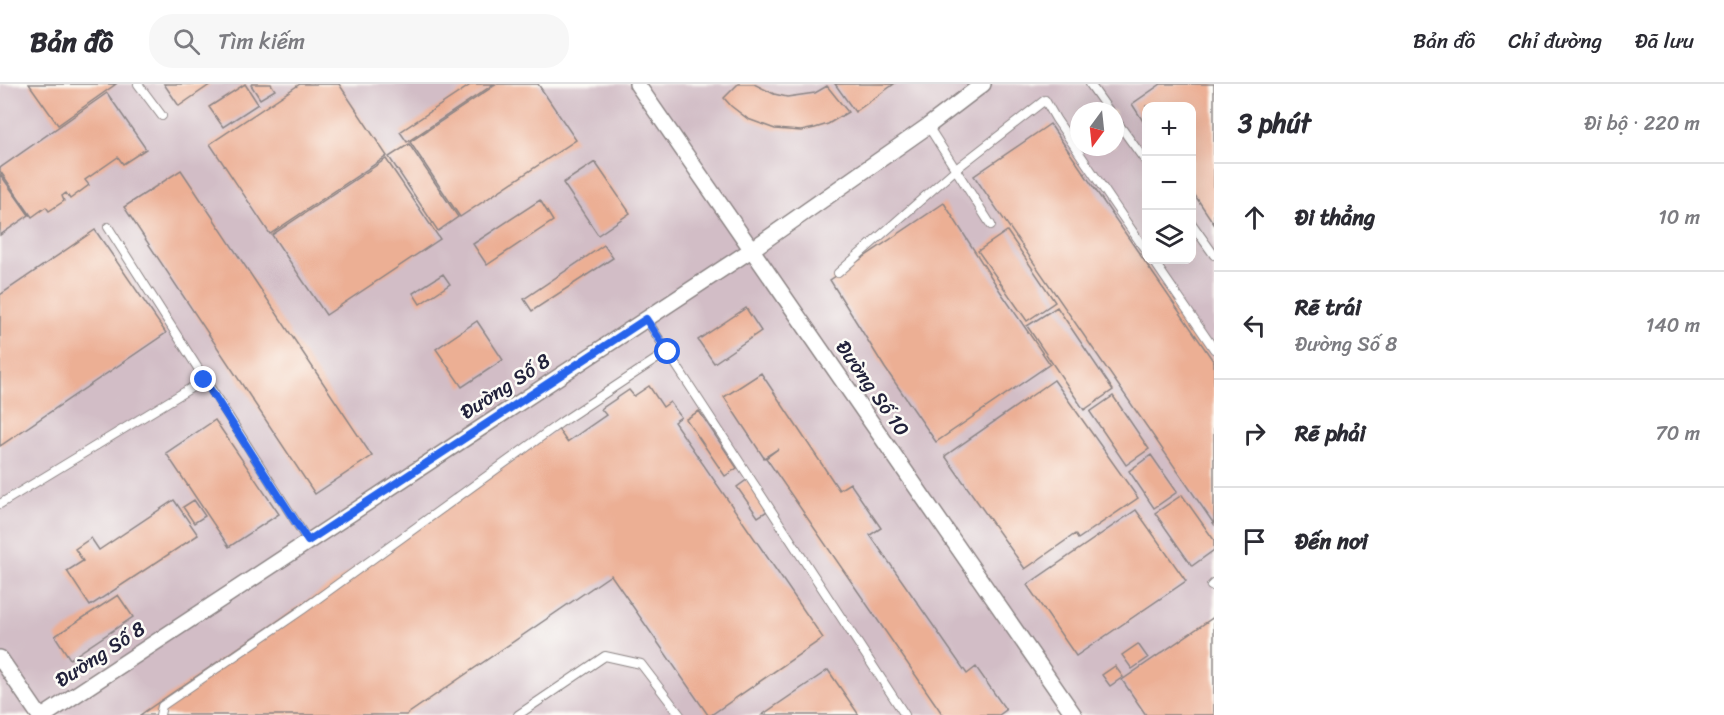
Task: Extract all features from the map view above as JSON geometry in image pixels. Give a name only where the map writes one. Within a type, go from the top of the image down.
[{"type":"street","name":"Đường Số 10","points":[[637,84],[1074,715]]},
{"type":"street","name":"Đường Số 8","points":[[45,715],[751,250],[928,126],[983,84]]},
{"type":"street","points":[[0,658],[39,715]]},
{"type":"lane","points":[[138,84],[162,116]]},
{"type":"lane","points":[[1090,84],[1103,102]]},
{"type":"lane","points":[[838,273],[956,169],[1045,100],[1142,244]]},
{"type":"lane","points":[[928,126],[991,225]]},
{"type":"lane","points":[[1124,131],[1142,156]]},
{"type":"lane","points":[[108,227],[308,541]]},
{"type":"lane","points":[[1196,231],[1214,255]]},
{"type":"lane","points":[[1156,264],[1214,349]]},
{"type":"lane","points":[[646,319],[905,715]]},
{"type":"lane","points":[[160,715],[162,706],[302,610],[560,423],[668,352]]},
{"type":"lane","points":[[0,504],[204,380]]},
{"type":"lane","points":[[518,715],[605,656],[641,664],[680,715]]},
{"type":"shaded area","points":[[0,84],[1214,84],[1214,715],[0,715]]},
{"type":"building","points":[[29,84],[116,84],[58,125]]},
{"type":"building","points":[[164,84],[211,84],[179,106]]},
{"type":"building","points":[[245,84],[258,104],[223,127],[209,107]]},
{"type":"building","points":[[252,84],[271,84],[275,90],[260,99]]},
{"type":"building","points":[[300,84],[339,84],[387,156],[270,234],[210,144]]},
{"type":"building","points":[[472,84],[494,84],[407,142],[400,132]]},
{"type":"building","points":[[497,84],[538,84],[576,140],[460,217],[410,142]]},
{"type":"building","points":[[738,84],[754,84],[774,94],[787,97],[815,93],[827,86],[848,112],[828,124],[815,128],[801,131],[775,129],[748,119],[724,98]]},
{"type":"building","points":[[835,84],[894,84],[855,112]]},
{"type":"building","points":[[1161,84],[1214,84],[1214,224],[1196,197],[1196,102],[1142,102],[1142,120],[1132,104]]},
{"type":"building","points":[[107,93],[146,149],[123,164],[118,157],[85,180],[89,185],[70,199],[66,193],[62,196],[64,201],[49,211],[46,207],[32,217],[0,168]]},
{"type":"building","points":[[1050,124],[1142,258],[1142,264],[1146,264],[1214,362],[1214,524],[974,176]]},
{"type":"building","points":[[409,144],[458,217],[438,231],[389,157]]},
{"type":"building","points":[[386,159],[440,239],[326,315],[272,235]]},
{"type":"building","points":[[595,162],[630,213],[598,235],[563,183]]},
{"type":"building","points":[[181,170],[372,456],[315,494],[124,207]]},
{"type":"building","points":[[0,174],[29,215],[0,235]]},
{"type":"building","points":[[540,200],[553,221],[487,265],[473,244]]},
{"type":"building","points":[[944,203],[1050,364],[936,442],[885,368],[830,280]]},
{"type":"building","points":[[95,230],[166,333],[0,446],[0,295]]},
{"type":"building","points":[[1007,231],[1055,302],[1027,321],[978,251]]},
{"type":"building","points":[[604,245],[613,258],[532,311],[524,299]]},
{"type":"building","points":[[443,274],[450,284],[420,304],[413,293]]},
{"type":"building","points":[[1057,307],[1113,390],[1084,410],[1027,326]]},
{"type":"building","points":[[746,308],[761,331],[714,363],[698,340]]},
{"type":"building","points":[[477,321],[503,360],[462,387],[436,349]]},
{"type":"building","points":[[761,373],[839,490],[850,483],[881,528],[870,535],[967,674],[976,667],[1006,710],[999,715],[943,715],[766,458],[778,449],[764,458],[724,397]]},
{"type":"building","points":[[1054,380],[1138,498],[1078,539],[1075,534],[1025,569],[945,456]]},
{"type":"building","points":[[649,386],[663,407],[670,402],[681,417],[674,422],[823,638],[711,715],[708,715],[611,575],[406,715],[140,715],[558,429],[567,442],[606,415],[601,409],[629,390],[634,396]]},
{"type":"building","points":[[1113,396],[1149,449],[1126,465],[1090,412]]},
{"type":"building","points":[[699,411],[737,468],[725,476],[686,419]]},
{"type":"building","points":[[215,420],[279,514],[229,547],[166,453]]},
{"type":"building","points":[[1151,455],[1177,492],[1154,508],[1129,471]]},
{"type":"building","points":[[748,479],[769,510],[758,517],[737,487]]},
{"type":"building","points":[[1182,495],[1214,540],[1214,550],[1192,566],[1155,513]]},
{"type":"building","points":[[174,500],[198,535],[90,606],[67,571],[83,561],[75,549],[91,538],[99,550]]},
{"type":"building","points":[[194,500],[205,516],[194,523],[183,507]]},
{"type":"building","points":[[1136,510],[1186,581],[1076,656],[1027,585]]},
{"type":"building","points":[[118,595],[133,617],[70,659],[55,636]]},
{"type":"building","points":[[1214,617],[1214,715],[1146,715],[1122,680]]},
{"type":"building","points":[[1138,644],[1148,658],[1132,669],[1122,655]]},
{"type":"building","points":[[1115,666],[1123,677],[1110,686],[1102,675]]},
{"type":"building","points":[[828,670],[859,715],[762,715]]},
{"type":"route","points":[[204,380],[308,541],[646,319],[668,352]]}]
